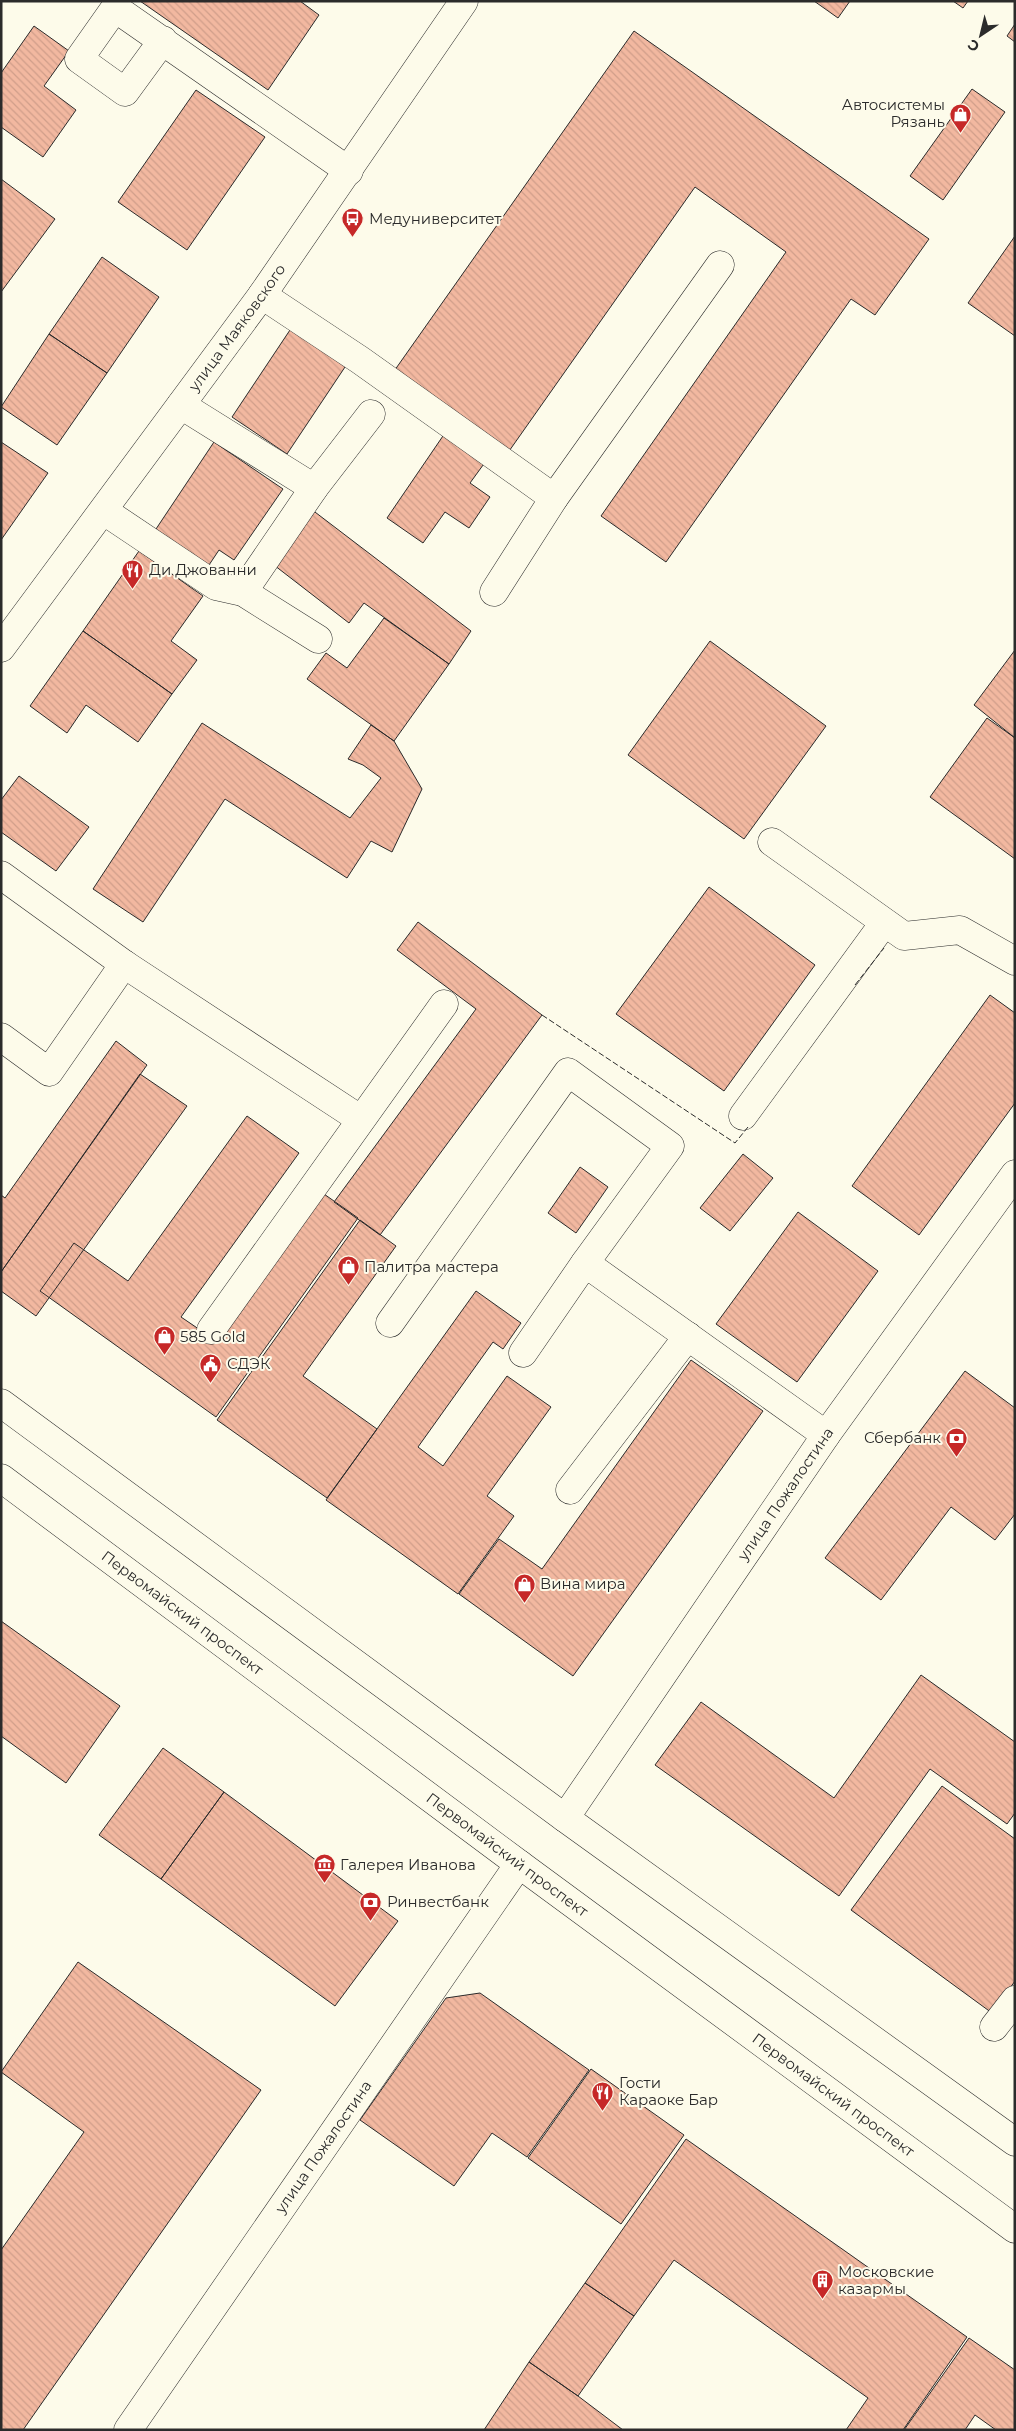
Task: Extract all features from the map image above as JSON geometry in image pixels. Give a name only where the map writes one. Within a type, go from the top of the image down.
[{"type":"main road","name":"улица Маяковского","points":[[1,648],[104,511],[262,294],[349,171],[464,1]]},
{"type":"main road","points":[[162,40],[349,171]]},
{"type":"main road","points":[[494,592],[554,498],[720,265]]},
{"type":"main road","points":[[262,294],[360,360],[554,498]]},
{"type":"main road","points":[[182,405],[314,488]]},
{"type":"main road","points":[[243,592],[314,488],[371,414]]},
{"type":"main road","points":[[104,511],[216,586],[243,592],[318,639]]},
{"type":"main road","points":[[772,842],[904,936],[960,930],[1015,961]]},
{"type":"main road","points":[[1,875],[124,964],[360,1119]]},
{"type":"main road","points":[[743,1116],[884,923]]},
{"type":"main road","points":[[1,1037],[49,1072],[124,964]]},
{"type":"main road","points":[[211,1330],[444,1004]]},
{"type":"main road","points":[[390,1323],[568,1072],[670,1146],[523,1353]]},
{"type":"main road","name":"улица Пожалостина","points":[[565,1818],[826,1435],[1015,1174]]},
{"type":"main road","points":[[585,1264],[826,1435]]},
{"type":"main road","points":[[570,1490],[688,1336]]},
{"type":"main road","points":[[1,1404],[565,1818],[1015,2142]]},
{"type":"main road","name":"Первомайский проспект","points":[[1,1478],[519,1864],[1015,2229]]},
{"type":"main road","name":"улица Пожалостина","points":[[128,2430],[519,1864]]},
{"type":"main road","points":[[994,2027],[1015,2000]]},
{"type":"building","points":[[140,1],[300,1],[319,15],[268,90]]},
{"type":"building","points":[[814,1],[850,1],[838,18]]},
{"type":"building","points":[[953,1],[968,1],[963,8]]},
{"type":"building","points":[[1015,24],[1015,42],[1007,36]]},
{"type":"building","points":[[34,26],[69,51],[44,86],[76,110],[43,157],[1,127],[1,73]]},
{"type":"building","points":[[634,31],[929,239],[875,315],[851,299],[666,562],[601,516],[786,252],[695,187],[507,454],[392,374]]},
{"type":"building","points":[[972,89],[1005,112],[943,200],[910,176]]},
{"type":"building","points":[[196,90],[265,137],[187,250],[118,202]]},
{"type":"building","points":[[1,179],[55,219],[1,292]]},
{"type":"building","points":[[1015,236],[1015,336],[968,303]]},
{"type":"building","points":[[102,257],[159,297],[107,373],[49,334]]},
{"type":"building","points":[[296,321],[351,358],[287,454],[232,417]]},
{"type":"building","points":[[49,334],[107,373],[57,445],[1,407]]},
{"type":"building","points":[[445,433],[486,461],[470,483],[490,497],[469,528],[445,512],[423,543],[387,518]]},
{"type":"building","points":[[1,442],[48,473],[1,540]]},
{"type":"building","points":[[214,442],[283,489],[234,560],[219,550],[207,568],[154,532]]},
{"type":"building","points":[[311,509],[471,631],[449,664],[364,603],[349,623],[270,562]]},
{"type":"building","points":[[139,551],[203,596],[171,641],[197,660],[172,694],[83,631]]},
{"type":"building","points":[[384,618],[449,664],[394,741],[307,679],[326,653],[347,668]]},
{"type":"building","points":[[83,631],[172,694],[138,742],[86,705],[67,733],[30,706]]},
{"type":"building","points":[[710,641],[826,726],[744,839],[628,755]]},
{"type":"building","points":[[1015,650],[1015,738],[974,705]]},
{"type":"building","points":[[987,718],[1015,738],[1015,859],[930,797]]},
{"type":"building","points":[[202,723],[350,818],[381,778],[363,765],[348,759],[371,725],[394,741],[422,789],[392,852],[371,841],[347,878],[225,799],[143,922],[93,889]]},
{"type":"building","points":[[19,776],[89,827],[56,871],[1,832],[1,800]]},
{"type":"building","points":[[709,887],[815,965],[724,1091],[616,1014]]},
{"type":"building","points":[[418,922],[542,1015],[380,1235],[334,1202],[476,1009],[397,950]]},
{"type":"building","points":[[990,995],[1015,1013],[1015,1103],[919,1235],[852,1186]]},
{"type":"building","points":[[116,1041],[147,1065],[1,1272],[1,1195],[5,1198]]},
{"type":"building","points":[[140,1074],[187,1106],[36,1316],[1,1291],[1,1272]]},
{"type":"building","points":[[247,1116],[299,1153],[181,1317],[218,1342],[324,1194],[358,1218],[216,1417],[40,1291],[74,1243],[128,1281]]},
{"type":"building","points":[[743,1154],[773,1178],[730,1231],[700,1208]]},
{"type":"building","points":[[580,1167],[608,1187],[576,1233],[548,1213]]},
{"type":"building","points":[[798,1212],[878,1271],[797,1382],[716,1324]]},
{"type":"building","points":[[360,1220],[396,1246],[303,1376],[377,1429],[327,1498],[217,1420]]},
{"type":"building","points":[[476,1291],[521,1323],[503,1349],[493,1342],[418,1447],[443,1466],[507,1376],[551,1407],[487,1496],[514,1516],[458,1594],[326,1500]]},
{"type":"building","points":[[691,1360],[763,1411],[573,1676],[459,1594],[499,1539],[542,1569]]},
{"type":"building","name":"Сбербанк","points":[[965,1371],[1015,1408],[1015,1514],[995,1540],[951,1507],[881,1600],[825,1558]]},
{"type":"building","points":[[1,1621],[120,1706],[66,1783],[1,1736]]},
{"type":"building","points":[[921,1675],[1015,1742],[1015,1813],[1007,1824],[930,1769],[839,1896],[655,1765],[701,1702],[834,1798]]},
{"type":"building","points":[[163,1748],[224,1792],[161,1879],[99,1835]]},
{"type":"building","points":[[942,1786],[1015,1839],[1015,1981],[992,2013],[851,1910]]},
{"type":"building","points":[[224,1792],[398,1921],[335,2006],[161,1879]]},
{"type":"building","points":[[78,1962],[261,2090],[23,2430],[1,2430],[1,2250],[84,2132],[1,2072]]},
{"type":"building","points":[[480,1993],[589,2070],[527,2157],[492,2133],[454,2186],[360,2120],[446,1998]]},
{"type":"building","points":[[591,2069],[684,2135],[621,2224],[528,2158]]},
{"type":"building","name":"Московские казармы","points":[[686,2139],[967,2337],[903,2430],[846,2430],[868,2398],[674,2260],[634,2316],[585,2283]]},
{"type":"building","points":[[585,2283],[634,2316],[578,2396],[529,2362]]},
{"type":"building","points":[[969,2338],[1015,2370],[1015,2430],[996,2430],[975,2415],[965,2430],[904,2430]]},
{"type":"building","points":[[529,2362],[578,2396],[623,2430],[484,2430]]},
{"type":"fence","points":[[855,985],[884,948]]},
{"type":"fence","points":[[542,1015],[735,1143],[748,1127]]},
{"type":"place","name":"Автосистемы Рязань","points":[[961,133]]},
{"type":"place","name":"Медуниверситет","points":[[353,238]]},
{"type":"place","name":"Ди Джованни","points":[[133,589]]},
{"type":"place","name":"Палитра мастера","points":[[348,1286]]},
{"type":"place","name":"585 Gold","points":[[164,1356]]},
{"type":"place","name":"СДЭК","points":[[211,1383]]},
{"type":"place","name":"Сбербанк","points":[[957,1457]]},
{"type":"place","name":"Вина мира","points":[[524,1603]]},
{"type":"place","name":"Галерея Иванова","points":[[324,1884]]},
{"type":"place","name":"Ринвестбанк","points":[[371,1921]]},
{"type":"place","name":"Гости Караоке Бар","points":[[603,2111]]},
{"type":"place","name":"Московские казармы","points":[[822,2300]]}]
